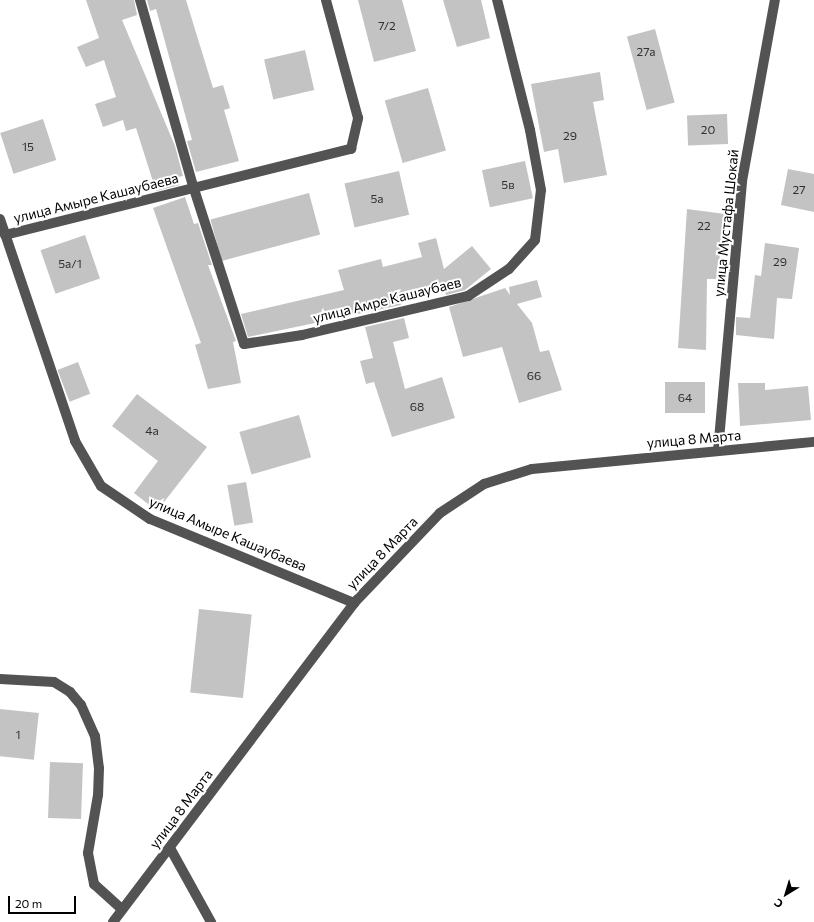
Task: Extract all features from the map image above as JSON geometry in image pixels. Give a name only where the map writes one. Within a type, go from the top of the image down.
[{"type":"street","name":"улица Амыре Кашаубаева","points":[[140,0],[194,189],[244,344]]},
{"type":"street","name":"улица Амыре Кашаубаева","points":[[5,235],[351,149],[358,118],[326,0]]},
{"type":"street","name":"улица Амре Кашаубаев","points":[[244,344],[302,335],[468,296],[509,269],[535,240],[540,190],[530,130],[497,0]]},
{"type":"street","name":"улица Мустафа Шокай","points":[[718,450],[742,182],[775,0]]},
{"type":"street","name":"улица Амыре Кашаубаева","points":[[0,219],[75,441],[101,486],[150,519],[354,603]]},
{"type":"street","name":"улица 8 Марта","points":[[113,922],[354,603],[440,513],[484,484],[532,469],[814,442]]},
{"type":"street","points":[[0,679],[54,682],[70,692],[81,705],[95,736],[99,768],[98,795],[88,853],[94,884],[122,909]]},
{"type":"street","points":[[170,848],[211,922]]},
{"type":"building","points":[[86,0],[134,0],[137,15],[122,20],[175,146],[183,176],[178,177],[180,185],[156,191],[136,128],[126,131],[123,120],[103,127],[95,104],[116,97],[104,60],[86,67],[77,47],[99,38]]},
{"type":"building","points":[[147,0],[186,0],[213,88],[223,85],[230,108],[224,110],[239,161],[196,172],[187,141],[192,140],[156,9],[150,11]]},
{"type":"building","points":[[358,0],[402,0],[416,51],[374,62]]},
{"type":"building","points":[[443,0],[481,0],[490,38],[457,47]]},
{"type":"building","points":[[655,29],[675,102],[647,110],[627,37]]},
{"type":"building","points":[[305,50],[314,90],[273,99],[264,59]]},
{"type":"building","points":[[600,72],[604,100],[593,102],[607,175],[564,183],[558,149],[544,152],[531,84]]},
{"type":"building","points":[[428,88],[446,150],[403,163],[385,100]]},
{"type":"building","points":[[727,114],[728,144],[688,145],[687,115]]},
{"type":"building","points":[[43,119],[56,160],[13,174],[0,133]]},
{"type":"building","points":[[525,161],[533,198],[490,207],[482,170]]},
{"type":"building","points":[[788,169],[814,174],[814,212],[781,205]]},
{"type":"building","points":[[399,171],[409,215],[355,227],[344,184]]},
{"type":"building","points":[[309,193],[320,235],[222,261],[210,219]]},
{"type":"building","points":[[185,197],[194,224],[198,223],[212,265],[208,265],[236,341],[233,342],[241,383],[208,389],[195,345],[201,343],[153,208]]},
{"type":"building","points":[[687,209],[725,214],[717,279],[707,279],[706,350],[678,348]]},
{"type":"building","points":[[85,235],[100,278],[56,294],[41,250]]},
{"type":"building","points":[[436,238],[444,269],[472,246],[491,269],[465,290],[446,295],[444,289],[400,301],[401,305],[248,337],[241,314],[344,290],[338,270],[381,259],[383,267],[422,257],[418,243]]},
{"type":"building","points":[[765,243],[799,248],[792,299],[777,298],[774,339],[736,335],[736,317],[750,318],[755,275],[761,276]]},
{"type":"building","points":[[537,280],[542,297],[517,304],[532,323],[540,352],[549,350],[562,390],[519,403],[502,347],[463,357],[449,307],[505,288],[510,295],[509,287]]},
{"type":"building","points":[[404,318],[409,338],[393,342],[405,389],[442,377],[455,418],[392,437],[374,382],[366,384],[360,361],[373,358],[365,327]]},
{"type":"building","points":[[78,362],[90,394],[70,402],[57,370]]},
{"type":"building","points":[[665,382],[705,382],[705,413],[665,413]]},
{"type":"building","points":[[738,383],[765,383],[765,390],[808,386],[811,420],[740,426]]},
{"type":"building","points":[[137,394],[207,447],[157,511],[134,493],[158,461],[112,426]]},
{"type":"building","points":[[299,415],[311,457],[252,474],[239,432]]},
{"type":"building","points":[[246,482],[253,522],[234,526],[227,485]]},
{"type":"building","points":[[199,609],[252,615],[243,698],[190,693]]},
{"type":"building","points":[[0,709],[39,713],[34,760],[0,756]]},
{"type":"building","points":[[50,762],[83,763],[81,819],[48,818]]}]
